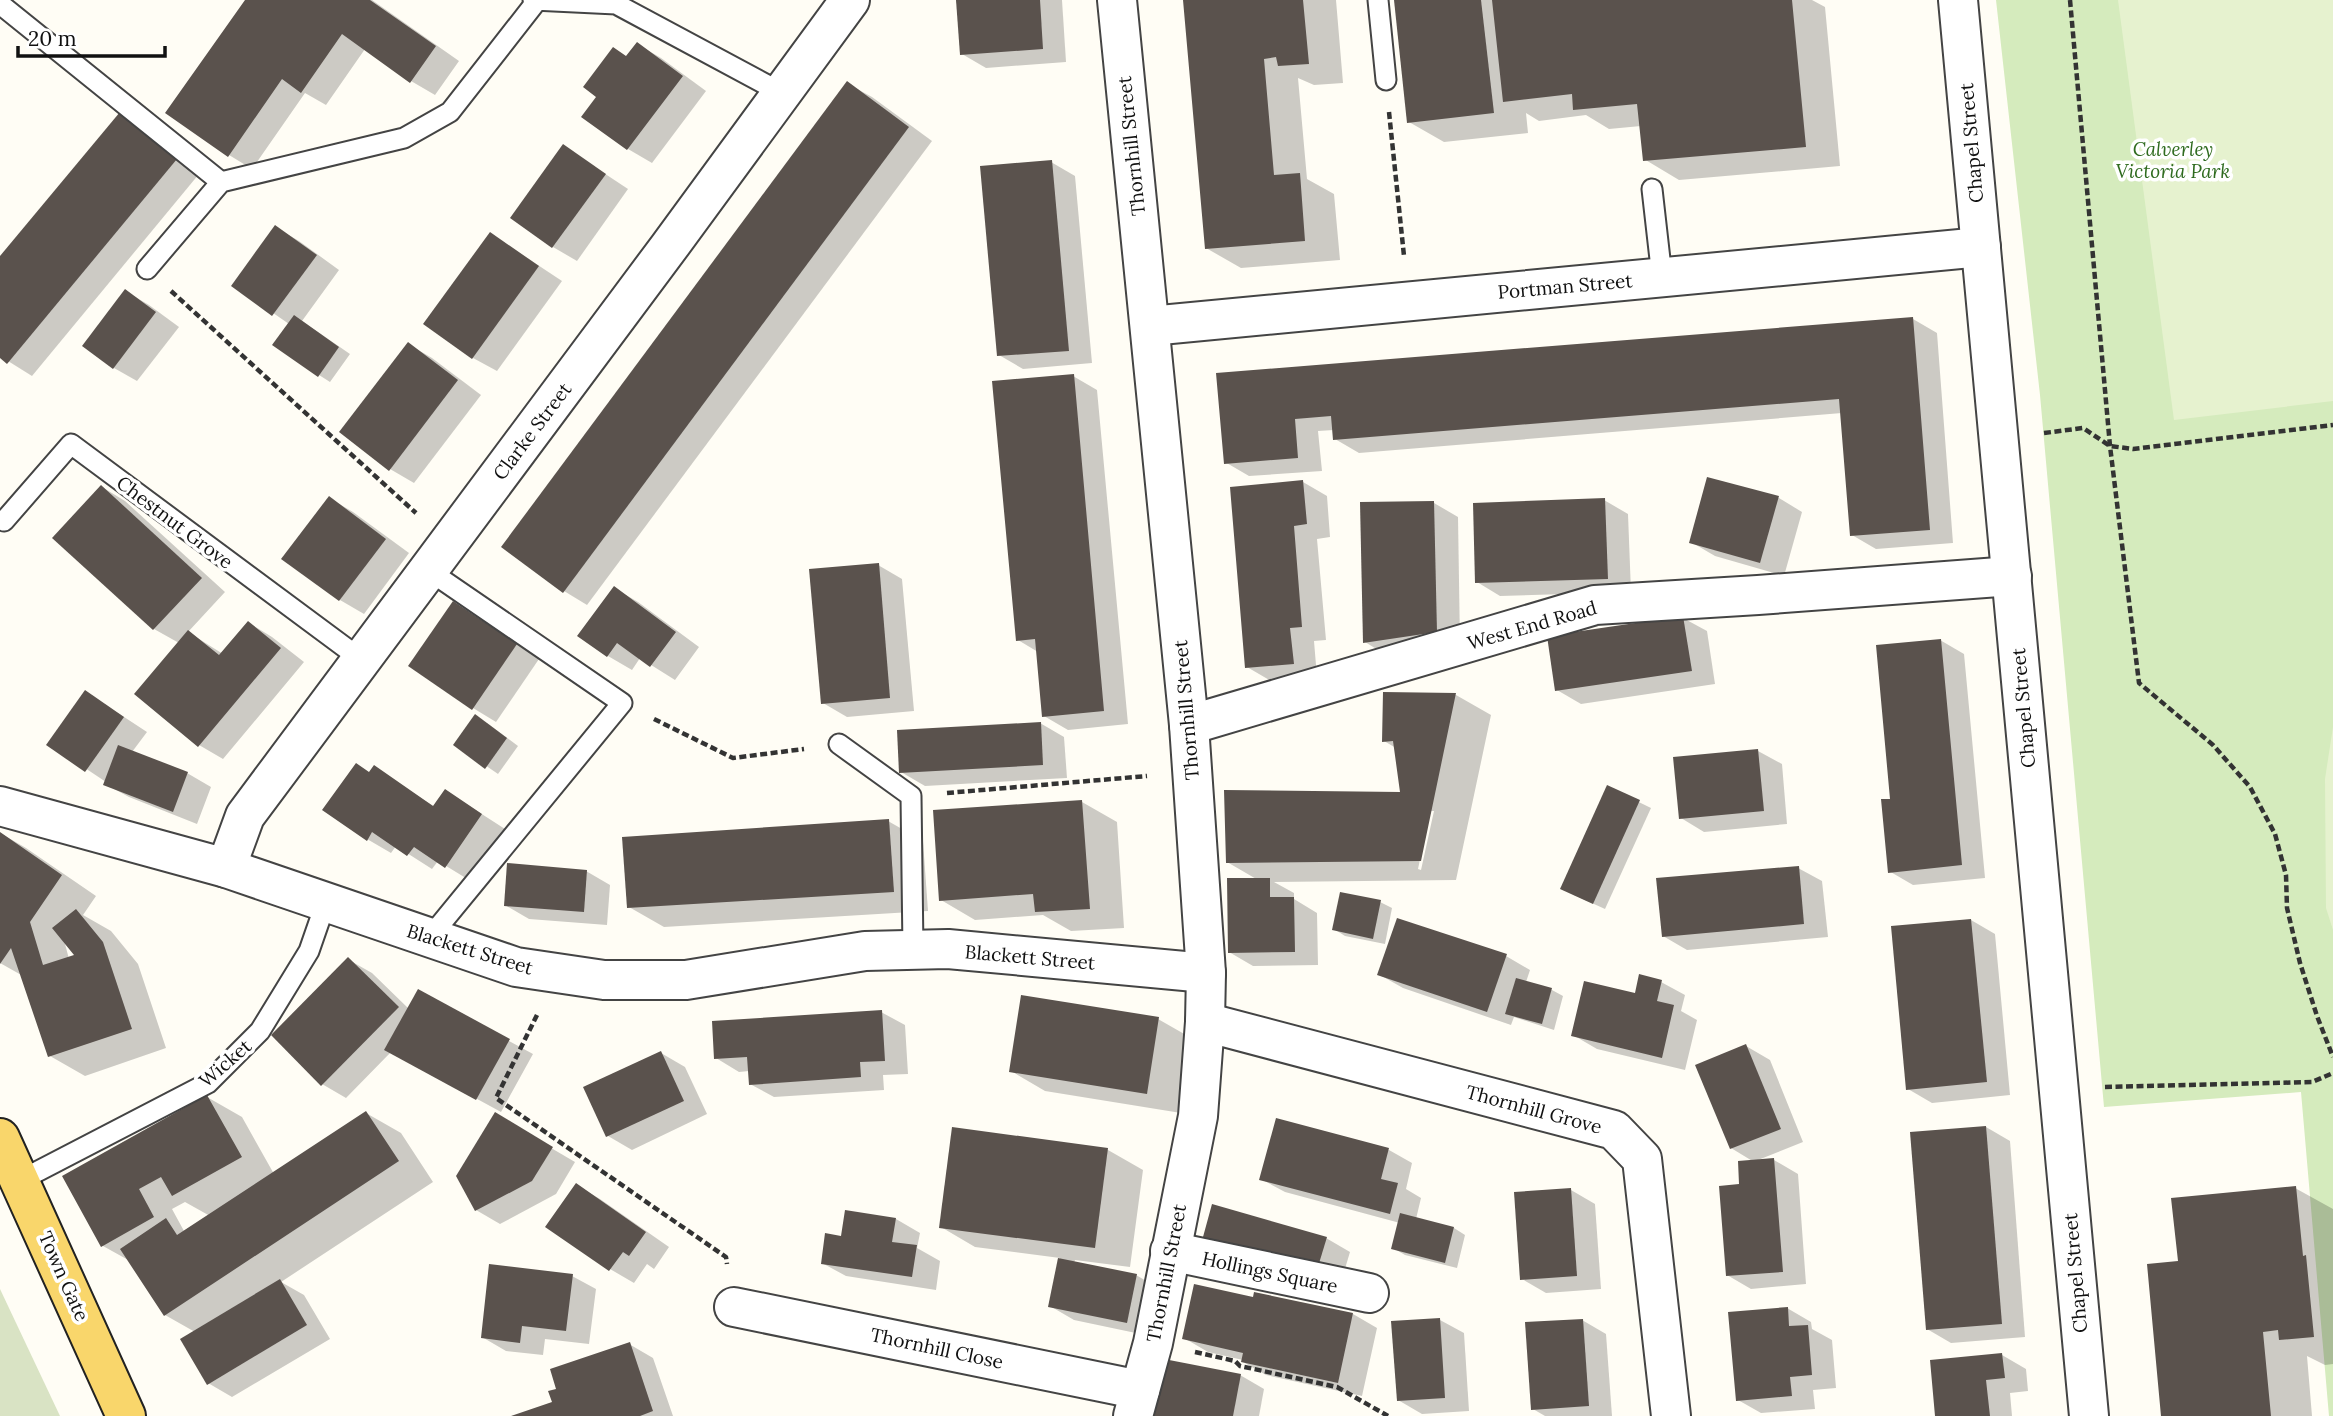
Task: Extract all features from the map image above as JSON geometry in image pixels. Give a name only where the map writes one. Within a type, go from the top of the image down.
[{"type":"main road","name":"Town Gate","points":[[0,1138],[126,1416]]},
{"type":"street","name":"Clarke Street","points":[[226,868],[245,816],[850,0]]},
{"type":"street","name":"Thornhill Street","points":[[1116,0],[1189,725],[1206,973],[1198,1116],[1153,1343],[1137,1403]]},
{"type":"street","name":"Chapel Street","points":[[1958,0],[2089,1416]]},
{"type":"street","name":"Portman Street","points":[[1150,326],[1981,247]]},
{"type":"street","name":"West End Road","points":[[1189,725],[1595,605],[2011,576]]},
{"type":"street","name":"Blackett Street","points":[[0,806],[226,868],[516,967],[604,980],[685,980],[865,951],[948,949],[1206,973]]},
{"type":"street","name":"Thornhill Grove","points":[[1205,1022],[1614,1130],[1642,1159],[1671,1416]]},
{"type":"street","name":"Hollings Square","points":[[1170,1251],[1369,1293]]},
{"type":"street","name":"Thornhill Close","points":[[734,1307],[1137,1403]]},
{"type":"lane","points":[[1377,0],[1386,80]]},
{"type":"lane","points":[[148,269],[221,183],[404,138],[450,112],[535,1],[616,4],[782,93]]},
{"type":"lane","points":[[0,4],[221,183]]},
{"type":"lane","points":[[1653,189],[1662,277]]},
{"type":"lane","name":"Chestnut Grove","points":[[4,521],[71,444],[362,660]]},
{"type":"lane","points":[[430,937],[622,703],[438,556]]},
{"type":"lane","points":[[839,744],[911,796],[913,950]]},
{"type":"lane","name":"Wicket","points":[[21,1180],[208,1083],[260,1031],[309,951],[326,902]]},
{"type":"path","points":[[2070,0],[2110,446],[2138,683],[2213,745],[2250,787],[2275,835],[2286,875],[2287,908],[2300,963],[2333,1057]]},
{"type":"path","points":[[1386,80],[1409,300]]},
{"type":"path","points":[[148,269],[438,556]]},
{"type":"path","points":[[1998,438],[2083,428],[2110,446],[2133,449],[2333,425]]},
{"type":"path","points":[[622,703],[733,758],[839,744]]},
{"type":"path","points":[[911,796],[1192,773]]},
{"type":"path","points":[[557,973],[496,1098],[726,1257],[734,1307]]},
{"type":"path","points":[[2058,1089],[2312,1082],[2333,1073]]},
{"type":"path","points":[[1153,1343],[1235,1361],[1240,1366],[1337,1387],[1388,1416]]},
{"type":"green space","name":"Calverley Victoria Park","points":[[1996,0],[2333,0],[2333,1416],[2329,1416],[2301,1092],[2104,1107],[2040,395]]},
{"type":"green space","points":[[2118,0],[2333,0],[2333,401],[2174,420]]},
{"type":"green space","points":[[2333,727],[2333,930],[2326,908],[2325,779]]},
{"type":"green space","points":[[0,1289],[60,1416],[0,1416]]},
{"type":"building","points":[[245,0],[370,0],[436,46],[410,83],[342,34],[301,93],[282,79],[228,157],[165,113]]},
{"type":"building","points":[[956,0],[1040,0],[1043,49],[960,55]]},
{"type":"building","points":[[1183,0],[1303,0],[1309,64],[1278,66],[1276,57],[1264,59],[1274,175],[1300,173],[1305,241],[1205,249]]},
{"type":"building","points":[[1394,0],[1481,0],[1494,113],[1407,123]]},
{"type":"building","points":[[1492,0],[1792,0],[1806,147],[1643,161],[1637,104],[1573,110],[1572,94],[1503,102]]},
{"type":"building","points":[[637,42],[683,76],[627,150],[581,117],[596,97],[583,87],[613,47],[626,56]]},
{"type":"building","points":[[847,81],[909,127],[563,593],[501,547]]},
{"type":"building","points":[[120,112],[177,159],[7,364],[0,358],[0,256]]},
{"type":"building","points":[[563,144],[606,174],[552,248],[510,218]]},
{"type":"building","points":[[1052,160],[1069,351],[997,356],[980,166]]},
{"type":"building","points":[[275,225],[317,255],[272,316],[231,286]]},
{"type":"building","points":[[490,232],[539,266],[472,359],[423,324]]},
{"type":"building","points":[[125,289],[156,312],[113,369],[82,346]]},
{"type":"building","points":[[294,315],[339,347],[318,377],[272,345]]},
{"type":"building","points":[[1913,317],[1930,530],[1850,536],[1839,399],[1333,440],[1331,416],[1295,419],[1298,458],[1224,464],[1216,373]]},
{"type":"building","points":[[408,342],[458,380],[389,471],[339,432]]},
{"type":"building","points":[[1074,374],[1104,711],[1042,717],[1035,639],[1016,641],[992,381]]},
{"type":"building","points":[[1707,477],[1779,496],[1760,563],[1689,543]]},
{"type":"building","points":[[1303,480],[1307,524],[1294,526],[1302,627],[1290,628],[1294,664],[1245,668],[1230,487]]},
{"type":"building","points":[[101,485],[202,578],[153,630],[52,538]]},
{"type":"building","points":[[329,496],[386,539],[339,601],[281,559]]},
{"type":"building","points":[[1605,498],[1608,579],[1475,583],[1473,503]]},
{"type":"building","points":[[1434,501],[1437,632],[1363,643],[1360,502]]},
{"type":"building","points":[[879,563],[890,698],[821,704],[809,569]]},
{"type":"building","points":[[614,586],[676,632],[650,667],[617,643],[607,657],[577,636]]},
{"type":"building","points":[[453,601],[517,644],[472,710],[408,666]]},
{"type":"building","points":[[1683,616],[1692,671],[1555,691],[1547,636]]},
{"type":"building","points":[[248,621],[281,648],[198,747],[134,694],[188,630],[219,655]]},
{"type":"building","points":[[1941,639],[1962,865],[1888,873],[1881,799],[1890,799],[1876,645]]},
{"type":"building","points":[[85,690],[124,717],[85,772],[46,745]]},
{"type":"building","points":[[1383,692],[1456,693],[1421,861],[1226,863],[1224,790],[1400,792],[1393,741],[1382,742]]},
{"type":"building","points":[[475,714],[507,738],[485,769],[453,745]]},
{"type":"building","points":[[1041,722],[1043,765],[899,773],[897,730]]},
{"type":"building","points":[[118,745],[188,772],[173,812],[103,785]]},
{"type":"building","points":[[1758,749],[1764,811],[1679,819],[1673,757]]},
{"type":"building","points":[[356,763],[369,772],[374,765],[433,806],[445,789],[482,814],[445,868],[414,847],[407,856],[372,832],[367,841],[322,810]]},
{"type":"building","points":[[1607,785],[1640,800],[1593,904],[1560,889]]},
{"type":"building","points":[[1082,800],[1090,909],[1035,912],[1033,894],[939,901],[933,810]]},
{"type":"building","points":[[889,819],[894,892],[627,908],[622,837]]},
{"type":"building","points":[[0,832],[62,875],[30,922],[43,965],[74,955],[52,928],[76,909],[103,942],[132,1029],[48,1057],[11,948],[0,964]]},
{"type":"building","points":[[507,863],[587,870],[584,912],[504,906]]},
{"type":"building","points":[[1799,866],[1804,924],[1662,937],[1656,878]]},
{"type":"building","points":[[1227,878],[1270,878],[1270,897],[1294,897],[1295,952],[1228,953]]},
{"type":"building","points":[[1340,892],[1381,900],[1373,939],[1332,930]]},
{"type":"building","points":[[1397,918],[1507,954],[1487,1012],[1377,975]]},
{"type":"building","points":[[1971,919],[1987,1082],[1906,1090],[1891,926]]},
{"type":"building","points":[[348,957],[399,1007],[321,1086],[271,1035]]},
{"type":"building","points":[[1639,974],[1662,980],[1657,1001],[1674,1005],[1662,1058],[1571,1036],[1584,981],[1635,993]]},
{"type":"building","points":[[1516,978],[1552,988],[1542,1024],[1505,1014]]},
{"type":"building","points":[[418,989],[510,1039],[476,1100],[384,1050]]},
{"type":"building","points":[[1021,995],[1159,1017],[1147,1094],[1009,1072]]},
{"type":"building","points":[[882,1010],[885,1061],[860,1062],[861,1077],[749,1085],[747,1057],[714,1059],[712,1021]]},
{"type":"building","points":[[1746,1044],[1781,1129],[1730,1149],[1695,1065]]},
{"type":"building","points":[[661,1051],[684,1101],[606,1137],[583,1087]]},
{"type":"building","points":[[207,1095],[242,1157],[172,1196],[161,1177],[139,1189],[154,1217],[101,1247],[62,1176]]},
{"type":"building","points":[[366,1111],[399,1161],[164,1316],[120,1249],[166,1218],[177,1235]]},
{"type":"building","points":[[495,1112],[553,1147],[532,1181],[475,1211],[456,1176]]},
{"type":"building","points":[[1276,1118],[1389,1148],[1381,1179],[1398,1183],[1390,1214],[1259,1180]]},
{"type":"building","points":[[1986,1126],[2002,1324],[1926,1330],[1910,1132]]},
{"type":"building","points":[[952,1127],[1108,1148],[1095,1248],[939,1228]]},
{"type":"building","points":[[1774,1158],[1783,1272],[1726,1276],[1719,1186],[1739,1184],[1738,1161]]},
{"type":"building","points":[[576,1183],[646,1232],[629,1256],[623,1252],[609,1271],[545,1227]]},
{"type":"building","points":[[2296,1186],[2314,1337],[2279,1340],[2278,1330],[2263,1332],[2271,1416],[2161,1416],[2147,1264],[2178,1261],[2171,1198]]},
{"type":"building","points":[[1571,1188],[1577,1276],[1520,1280],[1514,1192]]},
{"type":"building","points":[[1212,1204],[1327,1237],[1317,1270],[1203,1237]]},
{"type":"building","points":[[845,1210],[896,1218],[892,1242],[917,1245],[912,1277],[821,1264],[825,1233],[841,1236]]},
{"type":"building","points":[[1400,1213],[1454,1227],[1445,1263],[1391,1249]]},
{"type":"building","points":[[1058,1258],[1137,1274],[1127,1323],[1048,1307]]},
{"type":"building","points":[[489,1264],[573,1274],[566,1331],[522,1326],[520,1343],[481,1338]]},
{"type":"building","points":[[280,1279],[307,1325],[207,1385],[180,1339]]},
{"type":"building","points":[[1194,1284],[1253,1297],[1254,1292],[1353,1313],[1338,1383],[1241,1362],[1243,1353],[1182,1339]]},
{"type":"building","points":[[1788,1307],[1789,1326],[1808,1325],[1812,1375],[1790,1377],[1792,1396],[1736,1401],[1728,1312]]},
{"type":"building","points":[[1440,1318],[1445,1398],[1397,1401],[1391,1321]]},
{"type":"building","points":[[1583,1319],[1589,1406],[1531,1410],[1525,1322]]},
{"type":"building","points":[[630,1342],[653,1411],[640,1416],[511,1416],[552,1402],[548,1391],[556,1389],[550,1369]]},
{"type":"building","points":[[2002,1353],[2005,1378],[1986,1380],[1990,1416],[1935,1416],[1930,1360]]},
{"type":"building","points":[[1164,1359],[1241,1374],[1233,1416],[1153,1416]]}]
